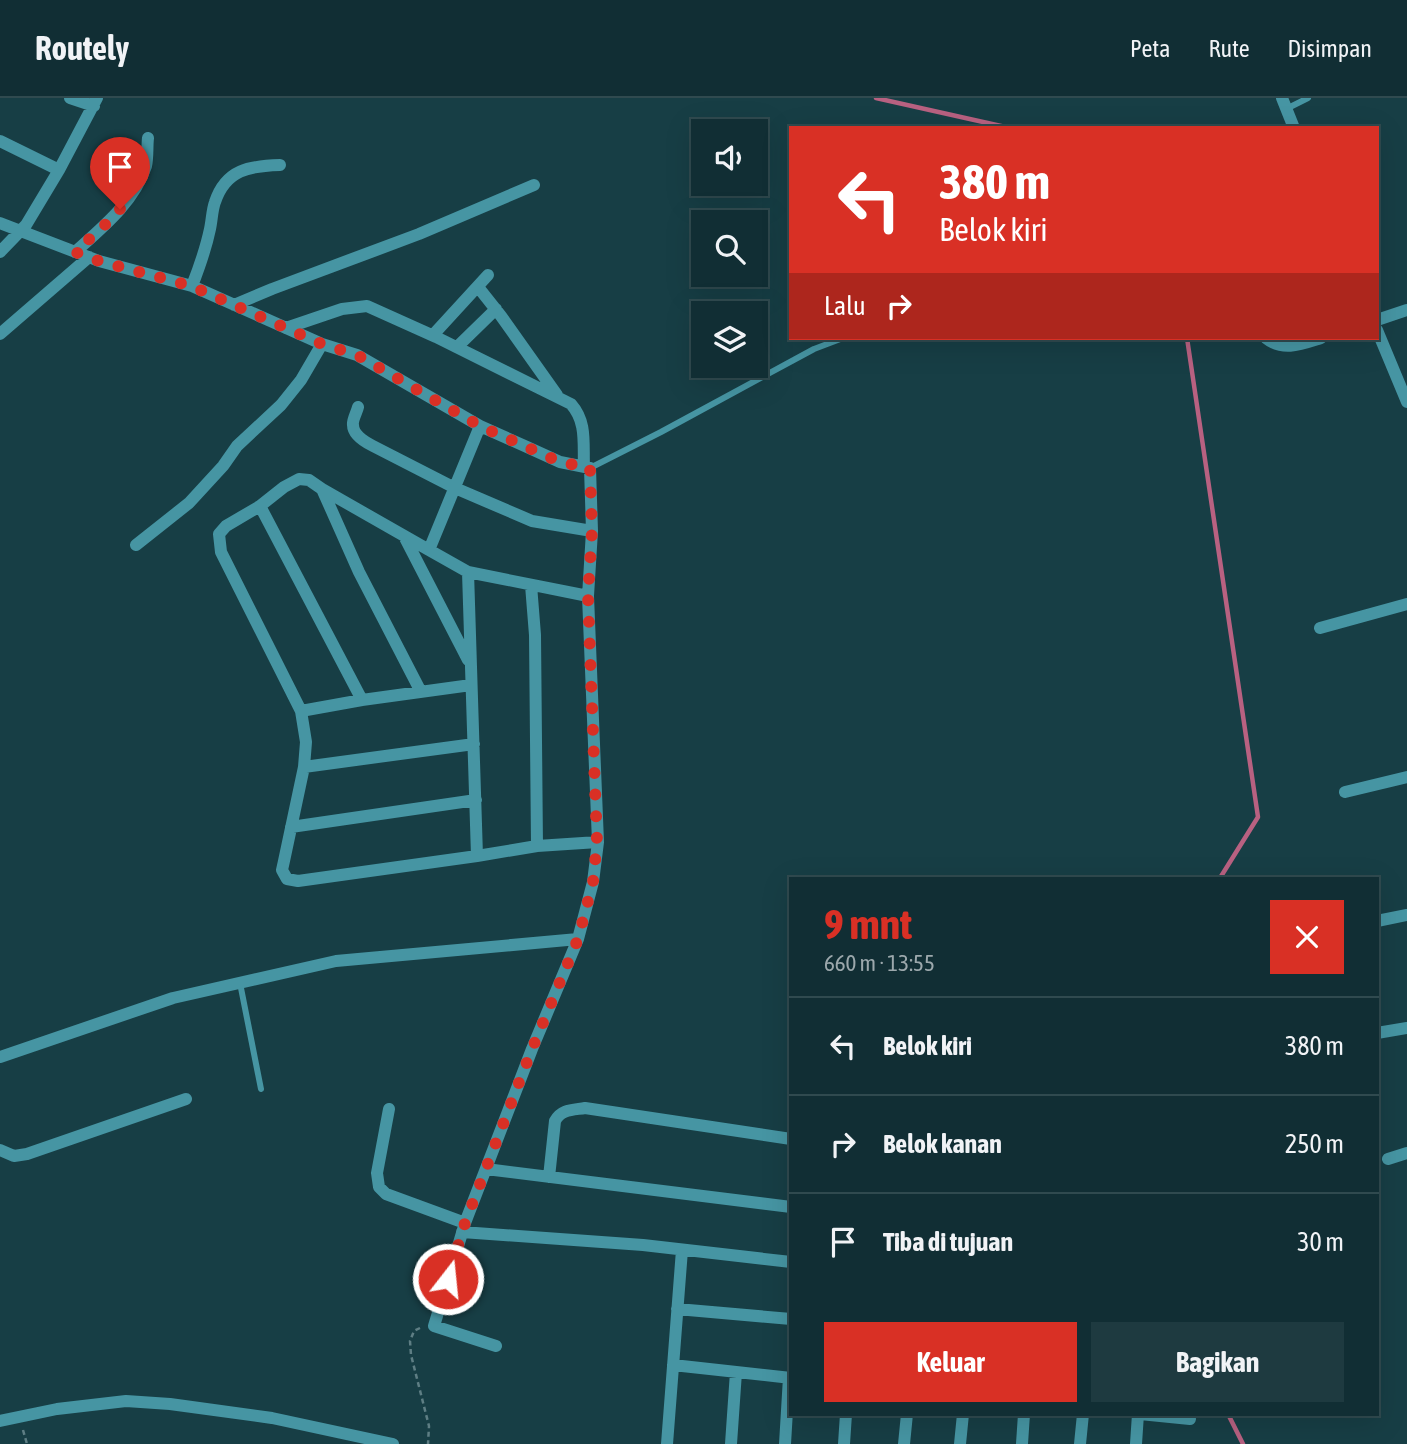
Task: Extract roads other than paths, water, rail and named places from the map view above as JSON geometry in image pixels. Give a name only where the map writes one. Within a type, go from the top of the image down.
[{"type":"street","points":[[0,251],[26,225],[96,102],[70,98]]},
{"type":"street","points":[[1284,103],[1293,126]]},
{"type":"street","points":[[75,252],[108,222],[131,195],[146,164],[148,138]]},
{"type":"street","points":[[0,141],[59,170]]},
{"type":"street","points":[[191,286],[210,231],[214,203],[223,184],[237,172],[257,165],[280,164]]},
{"type":"street","points":[[234,305],[419,234],[534,185]]},
{"type":"street","points":[[0,223],[89,257],[191,286],[322,344],[357,355],[480,426],[560,462],[587,467]]},
{"type":"street","points":[[0,334],[89,257]]},
{"type":"street","points":[[433,335],[488,275]]},
{"type":"street","points":[[478,286],[559,398]]},
{"type":"street","points":[[286,328],[342,309],[366,306],[433,335],[571,404],[578,412],[583,425],[592,531],[588,596],[597,842],[593,882],[578,939],[463,1228],[434,1326],[496,1346]]},
{"type":"street","points":[[457,347],[496,309]]},
{"type":"street","points":[[1379,319],[1407,310]]},
{"type":"street","points":[[1379,335],[1407,402]]},
{"type":"street","points":[[1269,340],[1293,347],[1315,340]]},
{"type":"street","points":[[136,545],[189,503],[223,466],[237,446],[281,405],[322,344]]},
{"type":"street","points":[[358,407],[352,425],[363,440],[455,488],[532,521],[592,531]]},
{"type":"street","points":[[429,550],[480,426]]},
{"type":"street","points":[[588,596],[468,572],[309,480],[299,479],[284,486],[260,506],[226,526],[219,534],[221,552],[301,711],[306,742],[304,767],[282,870],[287,879],[298,881],[537,846],[597,842]]},
{"type":"street","points":[[322,489],[359,572],[421,692]]},
{"type":"street","points":[[260,506],[362,700]]},
{"type":"street","points":[[404,536],[470,664]]},
{"type":"street","points":[[468,572],[477,856]]},
{"type":"street","points":[[531,585],[535,635],[537,846]]},
{"type":"street","points":[[1320,628],[1407,604]]},
{"type":"street","points":[[301,711],[471,685]]},
{"type":"street","points":[[304,767],[474,744]]},
{"type":"street","points":[[1345,792],[1407,777]]},
{"type":"street","points":[[291,827],[475,800]]},
{"type":"street","points":[[1379,921],[1407,915]]},
{"type":"street","points":[[0,1058],[173,998],[336,961],[578,939]]},
{"type":"street","points":[[1379,1033],[1407,1028]]},
{"type":"street","points":[[0,1150],[14,1156],[27,1154],[186,1099]]},
{"type":"street","points":[[549,1177],[555,1122],[558,1115],[565,1111],[585,1108],[789,1139]]},
{"type":"street","points":[[389,1109],[377,1173],[379,1187],[386,1194],[463,1228],[789,1262]]},
{"type":"street","points":[[1388,1159],[1407,1153]]},
{"type":"street","points":[[486,1169],[789,1206]]},
{"type":"street","points":[[667,1444],[682,1250]]},
{"type":"street","points":[[677,1309],[789,1319]]},
{"type":"street","points":[[673,1366],[789,1378]]},
{"type":"street","points":[[731,1444],[736,1372]]},
{"type":"street","points":[[785,1444],[789,1391]]},
{"type":"street","points":[[0,1421],[57,1409],[126,1401],[170,1404],[272,1418],[350,1439],[393,1444]]},
{"type":"street","points":[[844,1444],[846,1416]]},
{"type":"street","points":[[904,1444],[907,1416]]},
{"type":"street","points":[[960,1444],[963,1416]]},
{"type":"street","points":[[1022,1444],[1024,1416]]},
{"type":"street","points":[[1080,1444],[1083,1416]]},
{"type":"street","points":[[1136,1444],[1139,1416]]},
{"type":"street","points":[[1159,1416],[1190,1419]]},
{"type":"lane","points":[[1284,103],[1308,98]]},
{"type":"lane","points":[[587,467],[660,432],[814,349],[837,340]]},
{"type":"lane","points":[[240,983],[261,1090]]},
{"type":"waterway","points":[[876,98],[1001,126]]},
{"type":"waterway","points":[[1187,340],[1258,817],[1221,877]]},
{"type":"waterway","points":[[1229,1416],[1243,1444]]}]
